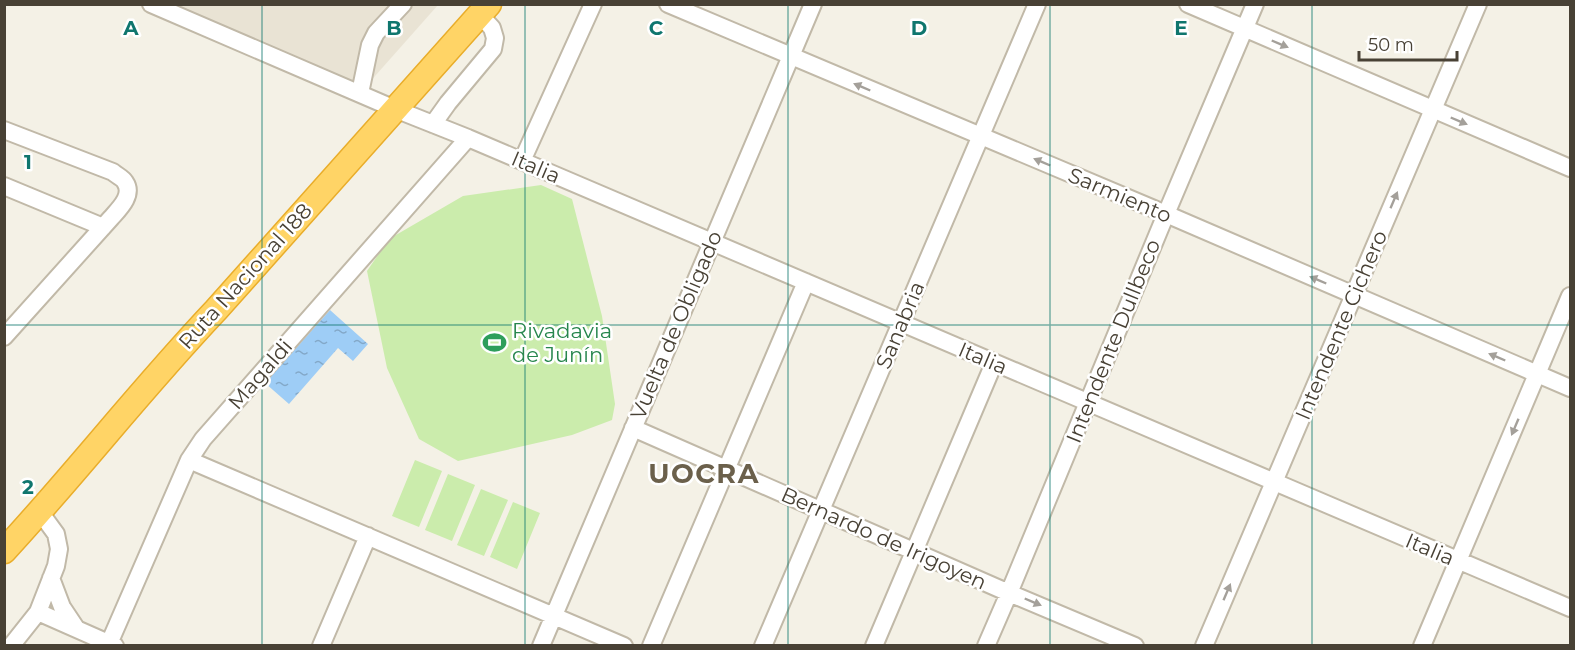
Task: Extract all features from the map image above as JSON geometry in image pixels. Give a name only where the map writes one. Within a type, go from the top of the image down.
[{"type":"highway","name":"Ruta Nacional 188","points":[[4,551],[40,512],[171,357],[216,310],[484,10]]},
{"type":"street","name":"Italia","points":[[151,4],[395,110],[468,138],[1570,608]]},
{"type":"street","points":[[360,93],[370,45],[376,33],[403,4]]},
{"type":"street","points":[[522,161],[593,4]]},
{"type":"street","name":"Sarmiento","points":[[668,4],[1166,214],[1570,388]]},
{"type":"street","name":"Vuelta de Obligado","points":[[541,645],[813,4]]},
{"type":"street","name":"Sanabria","points":[[763,645],[1037,4]]},
{"type":"street","points":[[1188,4],[1570,168]]},
{"type":"street","name":"Intendente Dullbeco","points":[[986,645],[1255,4]]},
{"type":"street","name":"Intendente Cichero","points":[[1204,645],[1478,4]]},
{"type":"street","points":[[433,124],[493,49],[495,38],[484,10]]},
{"type":"street","points":[[4,130],[113,172],[125,182],[128,192],[126,199],[103,227],[4,337]]},
{"type":"street","name":"Magaldi","points":[[111,644],[189,460],[203,439],[468,138]]},
{"type":"street","points":[[4,186],[103,227]]},
{"type":"street","points":[[651,645],[806,282]]},
{"type":"street","points":[[1422,645],[1570,296]]},
{"type":"street","points":[[874,645],[994,363]]},
{"type":"street","name":"Bernardo de Irigoyen","points":[[633,428],[1135,645]]},
{"type":"street","points":[[189,460],[624,645]]},
{"type":"street","points":[[11,645],[38,612],[56,566],[59,549],[56,534],[40,512]]},
{"type":"street","points":[[321,645],[368,536]]},
{"type":"street","points":[[51,578],[62,607],[76,628]]},
{"type":"street","points":[[38,612],[111,644]]},
{"type":"shaded area","points":[[151,5],[438,5],[360,93]]},
{"type":"green space","name":"Rivadavia de Junín","points":[[541,185],[572,199],[602,316],[615,404],[612,420],[572,435],[458,461],[419,439],[387,368],[367,271],[389,239],[463,196]]},
{"type":"green space","points":[[415,460],[442,471],[419,527],[392,516]]},
{"type":"green space","points":[[448,474],[475,485],[452,541],[425,530]]},
{"type":"green space","points":[[481,489],[508,500],[484,556],[457,545]]},
{"type":"green space","points":[[513,502],[540,513],[517,569],[490,557]]},
{"type":"water","points":[[330,310],[368,344],[353,361],[338,348],[289,404],[265,383]]},
{"type":"place","name":"Rivadavia de Junín","points":[[494,342]]},
{"type":"district","name":"UOCRA","points":[[704,473]]}]
